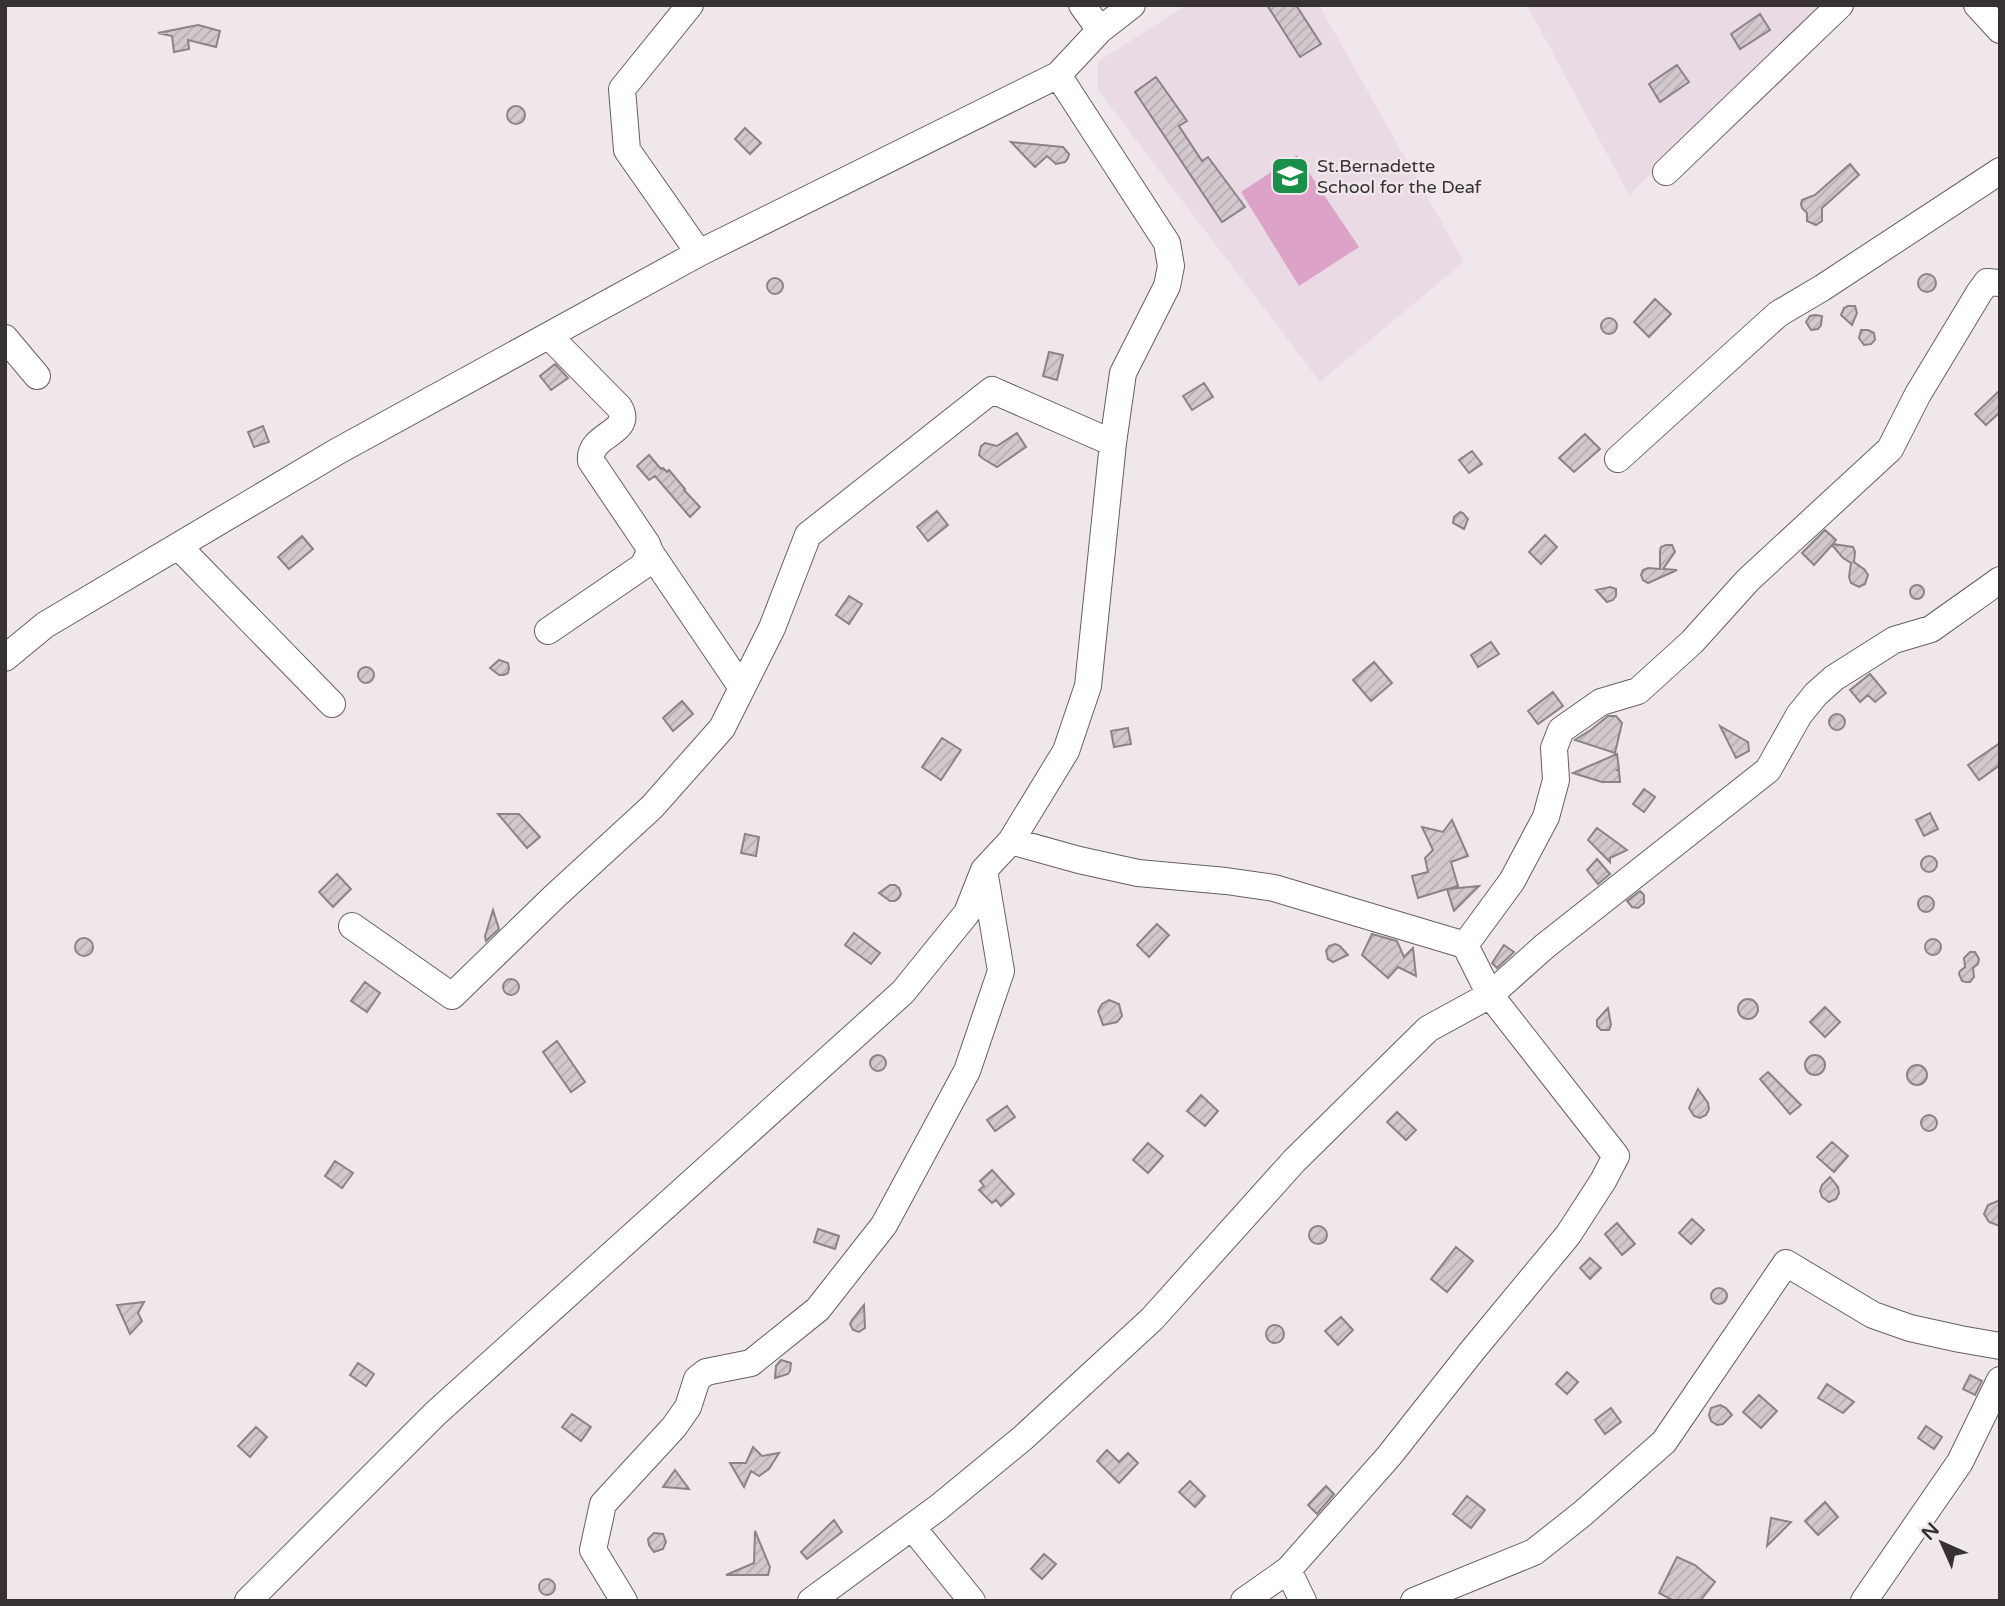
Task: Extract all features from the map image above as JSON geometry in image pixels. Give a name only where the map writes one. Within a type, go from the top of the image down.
[{"type":"street","points":[[690,5],[622,89],[627,150],[699,253]]},
{"type":"street","points":[[1082,5],[1100,30]]},
{"type":"street","points":[[5,658],[45,625],[338,451],[699,253],[1058,75],[1100,30],[1132,5]]},
{"type":"street","points":[[1666,172],[1840,5]]},
{"type":"street","points":[[1977,5],[2000,30]]},
{"type":"street","points":[[248,1601],[436,1413],[903,992],[967,914],[984,870],[1011,841],[1066,751],[1088,686],[1113,443],[1123,373],[1167,286],[1171,266],[1167,243],[1058,75]]},
{"type":"street","points":[[1618,459],[1779,314],[2000,171]]},
{"type":"street","points":[[1465,945],[1513,881],[1546,817],[1556,780],[1554,748],[1561,730],[1601,702],[1638,691],[1692,642],[1748,580],[1890,449],[1918,394],[1979,293],[1987,282],[2000,283]]},
{"type":"street","points":[[549,336],[623,414],[624,421],[620,426],[593,447],[591,461],[742,688]]},
{"type":"street","points":[[5,338],[37,376]]},
{"type":"street","points":[[352,926],[452,996],[555,895],[652,807],[722,728],[772,628],[808,535],[992,390],[1113,443]]},
{"type":"street","points":[[178,546],[331,704]]},
{"type":"street","points":[[548,631],[643,566],[650,552]]},
{"type":"street","points":[[811,1601],[939,1507],[1024,1437],[1152,1318],[1294,1161],[1428,1029],[1490,995],[1545,946],[1768,770],[1799,715],[1834,678],[1894,640],[1931,629],[2000,580]]},
{"type":"street","points":[[1011,841],[1138,873],[1274,888],[1465,945],[1490,995],[1616,1156],[1568,1235],[1390,1456],[1288,1570],[1244,1601]]},
{"type":"street","points":[[624,1601],[593,1550],[603,1504],[674,1427],[688,1407],[696,1379],[706,1372],[751,1363],[818,1309],[884,1225],[967,1071],[1001,971],[984,870]]},
{"type":"street","points":[[1414,1601],[1534,1552],[1664,1442],[1786,1263],[1873,1315],[1910,1328],[2000,1346]]},
{"type":"street","points":[[1864,1601],[1960,1462],[2000,1380]]},
{"type":"street","points":[[912,1527],[971,1601]]},
{"type":"street","points":[[1288,1570],[1303,1601]]},
{"type":"shaded area","name":"St.Bernadette School for the Deaf","points":[[1186,5],[1319,5],[1464,262],[1320,382],[1098,90],[1098,62]]},
{"type":"shaded area","points":[[1527,5],[1825,5],[1629,195]]},
{"type":"shaded area","points":[[1297,155],[1359,247],[1299,286],[1241,192]]},
{"type":"building","points":[[1267,5],[1296,5],[1321,44],[1300,57]]},
{"type":"building","points":[[1760,14],[1770,30],[1740,49],[1731,34]]},
{"type":"building","points":[[198,25],[220,31],[216,47],[188,40],[189,49],[174,52],[172,36],[158,33]]},
{"type":"building","points":[[1677,65],[1689,82],[1660,102],[1649,84]]},
{"type":"building","points":[[1156,77],[1187,121],[1179,126],[1202,161],[1208,157],[1245,207],[1222,222],[1135,92]]},
{"type":"building","points":[[516,106],[522,109],[525,115],[522,121],[516,124],[510,121],[507,115],[510,109]]},
{"type":"building","points":[[745,128],[761,143],[750,154],[735,139]]},
{"type":"building","points":[[1011,142],[1063,147],[1069,154],[1065,162],[1056,164],[1047,156],[1035,167]]},
{"type":"building","points":[[1850,164],[1859,175],[1822,208],[1822,221],[1816,225],[1807,221],[1802,200],[1815,195]]},
{"type":"building","points":[[1923,274],[1931,274],[1936,283],[1934,290],[1923,292],[1918,287],[1918,279]]},
{"type":"building","points":[[775,278],[781,280],[781,292],[775,294],[769,292],[767,286],[769,280]]},
{"type":"building","points":[[1655,299],[1671,314],[1649,337],[1634,322]]},
{"type":"building","points":[[1848,306],[1855,306],[1857,313],[1852,325],[1841,315]]},
{"type":"building","points":[[1810,316],[1822,316],[1821,325],[1818,329],[1811,330],[1806,322]]},
{"type":"building","points":[[1609,318],[1617,326],[1609,334],[1601,326]]},
{"type":"building","points":[[1861,330],[1874,333],[1875,340],[1871,344],[1864,345],[1861,341]]},
{"type":"building","points":[[1049,352],[1063,355],[1057,380],[1043,376]]},
{"type":"building","points":[[555,364],[568,378],[551,390],[540,376]]},
{"type":"building","points":[[1204,383],[1213,397],[1192,410],[1183,396]]},
{"type":"building","points":[[2000,390],[2000,412],[1986,425],[1975,414]]},
{"type":"building","points":[[263,426],[269,442],[254,447],[248,432]]},
{"type":"building","points":[[1017,433],[1026,447],[997,467],[979,455],[981,446],[985,443],[997,446]]},
{"type":"building","points":[[1585,434],[1600,449],[1574,472],[1559,458]]},
{"type":"building","points":[[1472,451],[1482,464],[1469,473],[1459,460]]},
{"type":"building","points":[[649,455],[661,469],[667,472],[669,470],[700,507],[690,517],[655,476],[649,480],[637,466]]},
{"type":"building","points":[[937,511],[948,525],[928,541],[917,527]]},
{"type":"building","points":[[1460,512],[1468,519],[1464,529],[1453,523],[1454,517]]},
{"type":"building","points":[[1825,530],[1836,540],[1833,544],[1853,547],[1854,562],[1868,575],[1865,584],[1859,587],[1851,583],[1851,563],[1832,545],[1814,565],[1802,553]]},
{"type":"building","points":[[1545,535],[1557,547],[1541,564],[1529,552]]},
{"type":"building","points":[[302,536],[313,549],[289,569],[278,557]]},
{"type":"building","points":[[1672,545],[1675,552],[1663,569],[1677,570],[1648,583],[1641,575],[1643,570],[1660,569],[1661,547]]},
{"type":"building","points":[[1914,585],[1920,585],[1924,592],[1920,599],[1914,599],[1910,595],[1910,589]]},
{"type":"building","points":[[1610,587],[1616,589],[1616,596],[1607,602],[1596,590]]},
{"type":"building","points":[[849,596],[862,604],[849,624],[836,615]]},
{"type":"building","points":[[1491,642],[1499,654],[1478,667],[1471,655]]},
{"type":"building","points":[[499,660],[508,663],[508,673],[504,675],[499,675],[490,668]]},
{"type":"building","points":[[1374,662],[1392,683],[1371,701],[1353,680]]},
{"type":"building","points":[[366,667],[372,669],[372,681],[366,683],[360,681],[358,675],[360,669]]},
{"type":"building","points":[[1870,674],[1886,693],[1875,702],[1868,695],[1860,702],[1850,690]]},
{"type":"building","points":[[1553,692],[1563,706],[1538,724],[1528,711]]},
{"type":"building","points":[[682,701],[693,714],[673,731],[663,718]]},
{"type":"building","points":[[1837,714],[1845,722],[1837,730],[1829,722]]},
{"type":"building","points":[[1608,716],[1616,716],[1622,723],[1615,753],[1575,740],[1592,729]]},
{"type":"building","points":[[1720,726],[1748,742],[1749,751],[1736,758]]},
{"type":"building","points":[[1128,728],[1131,744],[1114,747],[1111,731]]},
{"type":"building","points":[[942,738],[961,750],[941,780],[922,767]]},
{"type":"building","points":[[2000,743],[2000,765],[1979,780],[1968,765]]},
{"type":"building","points":[[1617,754],[1620,782],[1602,782],[1573,773]]},
{"type":"building","points":[[1644,789],[1655,797],[1644,812],[1633,804]]},
{"type":"building","points":[[1930,813],[1938,829],[1924,836],[1916,820]]},
{"type":"building","points":[[498,814],[519,814],[540,837],[527,848]]},
{"type":"building","points":[[1452,820],[1468,856],[1451,862],[1458,886],[1448,889],[1479,886],[1454,911],[1447,889],[1418,898],[1412,876],[1428,872],[1425,858],[1433,850],[1422,827],[1443,832]]},
{"type":"building","points":[[1597,828],[1627,850],[1610,858],[1610,862],[1588,840]]},
{"type":"building","points":[[745,834],[759,837],[756,856],[741,853]]},
{"type":"building","points":[[1929,856],[1937,864],[1929,872],[1921,864]]},
{"type":"building","points":[[1597,859],[1610,874],[1598,884],[1587,870]]},
{"type":"building","points":[[337,874],[351,889],[333,907],[319,892]]},
{"type":"building","points":[[890,885],[899,888],[901,894],[895,901],[890,901],[879,893]]},
{"type":"building","points":[[1640,891],[1644,895],[1644,903],[1638,908],[1632,907],[1627,901]]},
{"type":"building","points":[[1926,896],[1934,904],[1926,912],[1918,904]]},
{"type":"building","points":[[493,910],[499,929],[486,941],[485,936]]},
{"type":"building","points":[[1157,924],[1169,935],[1149,957],[1137,945]]},
{"type":"building","points":[[854,933],[880,953],[871,964],[845,945]]},
{"type":"building","points":[[1372,934],[1397,941],[1404,957],[1413,948],[1416,976],[1398,967],[1388,978],[1362,955]]},
{"type":"building","points":[[84,938],[90,941],[93,947],[90,953],[84,956],[78,953],[75,947],[78,941]]},
{"type":"building","points":[[1933,939],[1941,947],[1933,955],[1925,947]]},
{"type":"building","points":[[1335,944],[1348,955],[1333,962],[1328,959],[1326,951],[1329,946]]},
{"type":"building","points":[[1504,945],[1514,952],[1497,968],[1492,963]]},
{"type":"building","points":[[1970,952],[1975,952],[1979,959],[1973,968],[1974,977],[1970,982],[1966,982],[1962,981],[1959,974],[1965,967],[1964,958]]},
{"type":"building","points":[[508,979],[514,979],[519,987],[517,993],[508,995],[503,990],[503,984]]},
{"type":"building","points":[[365,982],[380,993],[367,1012],[351,1001]]},
{"type":"building","points":[[1748,999],[1755,1002],[1758,1009],[1755,1016],[1748,1019],[1741,1016],[1738,1009],[1741,1002]]},
{"type":"building","points":[[1109,1000],[1119,1004],[1122,1016],[1117,1022],[1103,1025],[1098,1011],[1102,1004]]},
{"type":"building","points":[[1825,1007],[1840,1022],[1825,1037],[1810,1022]]},
{"type":"building","points":[[1608,1008],[1611,1025],[1609,1030],[1601,1030],[1597,1026],[1597,1020]]},
{"type":"building","points":[[557,1041],[585,1082],[571,1092],[543,1052]]},
{"type":"building","points":[[878,1055],[886,1063],[878,1071],[870,1063]]},
{"type":"building","points":[[1815,1055],[1822,1058],[1825,1065],[1822,1072],[1815,1075],[1808,1072],[1805,1065],[1808,1058]]},
{"type":"building","points":[[1917,1065],[1924,1068],[1927,1075],[1924,1082],[1917,1085],[1910,1082],[1907,1075],[1910,1068]]},
{"type":"building","points":[[1768,1072],[1801,1105],[1790,1114],[1760,1079]]},
{"type":"building","points":[[1698,1089],[1709,1109],[1706,1115],[1700,1118],[1694,1116],[1689,1108]]},
{"type":"building","points":[[1201,1095],[1218,1111],[1205,1126],[1187,1111]]},
{"type":"building","points":[[1007,1106],[1015,1117],[995,1131],[987,1120]]},
{"type":"building","points":[[1397,1112],[1416,1130],[1406,1140],[1387,1122]]},
{"type":"building","points":[[1929,1115],[1937,1123],[1929,1131],[1921,1123]]},
{"type":"building","points":[[1832,1142],[1848,1156],[1834,1172],[1817,1157]]},
{"type":"building","points":[[1148,1143],[1163,1156],[1148,1173],[1133,1160]]},
{"type":"building","points":[[335,1161],[353,1173],[342,1188],[325,1176]]},
{"type":"building","points":[[992,1170],[1014,1194],[1001,1206],[996,1200],[992,1203],[979,1190],[984,1186],[980,1181]]},
{"type":"building","points":[[1830,1177],[1839,1193],[1836,1199],[1829,1202],[1822,1197],[1820,1191]]},
{"type":"building","points":[[2000,1200],[2000,1226],[1989,1222],[1984,1214],[1988,1205]]},
{"type":"building","points":[[1692,1219],[1704,1230],[1691,1244],[1679,1233]]},
{"type":"building","points":[[1617,1223],[1635,1244],[1622,1255],[1605,1234]]},
{"type":"building","points":[[1318,1226],[1324,1229],[1327,1235],[1324,1241],[1318,1244],[1312,1241],[1309,1235],[1312,1229]]},
{"type":"building","points":[[818,1229],[839,1236],[835,1249],[814,1242]]},
{"type":"building","points":[[1456,1247],[1473,1261],[1447,1292],[1431,1279]]},
{"type":"building","points":[[1590,1258],[1601,1268],[1590,1279],[1580,1268]]},
{"type":"building","points":[[1716,1288],[1722,1288],[1727,1296],[1725,1302],[1716,1304],[1711,1299],[1711,1293]]},
{"type":"building","points":[[144,1302],[138,1313],[142,1321],[130,1334],[117,1305]]},
{"type":"building","points":[[864,1305],[865,1328],[859,1332],[853,1330],[850,1324]]},
{"type":"building","points":[[1341,1317],[1353,1330],[1338,1345],[1325,1331]]},
{"type":"building","points":[[1275,1325],[1281,1328],[1284,1334],[1281,1340],[1275,1343],[1269,1340],[1266,1334],[1269,1328]]},
{"type":"building","points":[[781,1360],[791,1363],[790,1371],[775,1378],[776,1366]]},
{"type":"building","points":[[358,1363],[374,1374],[366,1386],[350,1375]]},
{"type":"building","points":[[1567,1372],[1578,1382],[1567,1394],[1556,1384]]},
{"type":"building","points":[[1970,1375],[1982,1381],[1975,1395],[1963,1389]]},
{"type":"building","points":[[1827,1384],[1854,1402],[1843,1413],[1818,1398]]},
{"type":"building","points":[[1759,1395],[1777,1411],[1761,1428],[1743,1412]]},
{"type":"building","points":[[1720,1405],[1732,1415],[1723,1424],[1717,1425],[1711,1421],[1709,1415],[1711,1408]]},
{"type":"building","points":[[1611,1408],[1621,1422],[1605,1434],[1595,1420]]},
{"type":"building","points":[[572,1414],[591,1427],[581,1441],[562,1427]]},
{"type":"building","points":[[1926,1426],[1942,1437],[1934,1449],[1918,1438]]},
{"type":"building","points":[[256,1427],[267,1437],[250,1457],[238,1446]]},
{"type":"building","points":[[753,1447],[762,1456],[779,1453],[769,1469],[759,1476],[751,1471],[744,1487],[730,1463],[746,1463]]},
{"type":"building","points":[[1107,1450],[1119,1462],[1128,1453],[1138,1463],[1119,1483],[1097,1461]]},
{"type":"building","points":[[675,1470],[689,1489],[663,1487]]},
{"type":"building","points":[[1190,1481],[1205,1496],[1195,1507],[1179,1492]]},
{"type":"building","points":[[1326,1486],[1334,1494],[1317,1514],[1308,1505]]},
{"type":"building","points":[[1467,1496],[1485,1510],[1471,1528],[1453,1514]]},
{"type":"building","points":[[1825,1502],[1838,1517],[1818,1535],[1805,1521]]},
{"type":"building","points":[[1771,1518],[1791,1522],[1767,1546]]},
{"type":"building","points":[[834,1520],[842,1532],[807,1559],[801,1552]]},
{"type":"building","points":[[755,1531],[770,1567],[768,1575],[726,1575],[754,1563]]},
{"type":"building","points":[[654,1533],[663,1534],[666,1542],[663,1549],[654,1552],[648,1539]]},
{"type":"building","points":[[1044,1554],[1056,1564],[1042,1579],[1031,1569]]},
{"type":"building","points":[[1677,1557],[1695,1565],[1715,1582],[1700,1601],[1674,1601],[1659,1593]]},
{"type":"building","points":[[547,1579],[555,1587],[547,1595],[539,1587]]},
{"type":"place","name":"St.Bernadette School for the Deaf","points":[[1290,176]]}]
